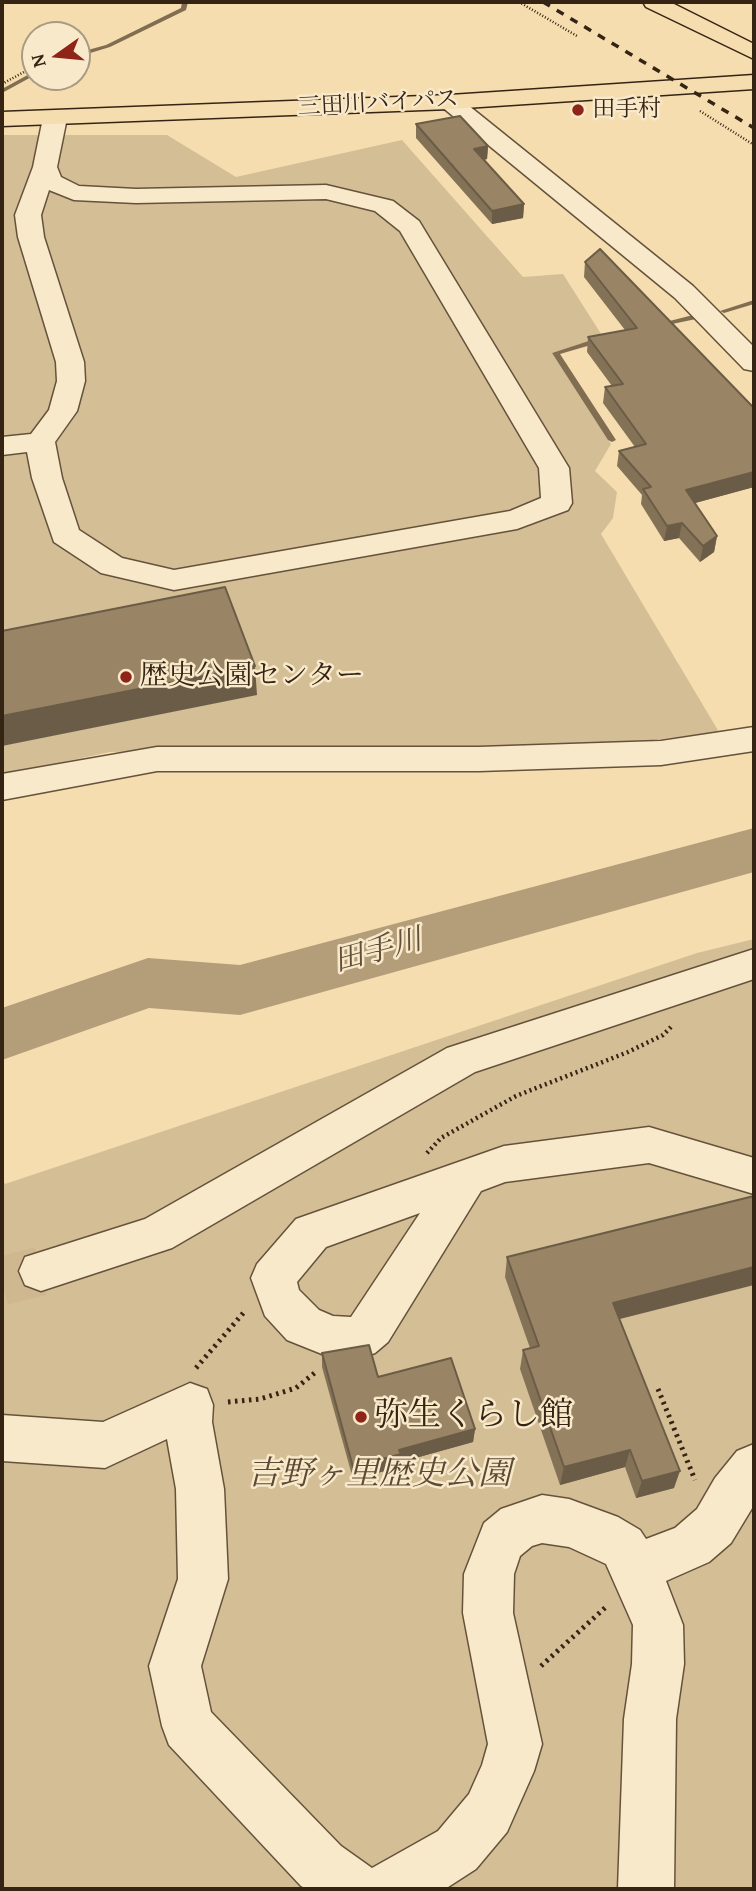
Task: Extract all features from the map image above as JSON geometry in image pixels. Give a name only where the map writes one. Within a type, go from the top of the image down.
[{"type":"highway","points":[[654,2],[754,52]]},
{"type":"highway","name":"三田川バイパス","points":[[2,119],[450,102],[754,82]]},
{"type":"street","points":[[450,102],[684,292],[752,359]]},
{"type":"street","points":[[2,446],[40,442],[63,411],[71,381],[68,349],[31,237],[28,215],[45,167],[55,118]]},
{"type":"street","points":[[40,442],[47,478],[65,535],[112,566],[174,580],[517,519],[556,503],[555,468],[410,226],[384,206],[356,197],[326,192],[160,196],[75,193],[50,181],[45,167]]},
{"type":"street","points":[[2,786],[157,759],[479,759],[661,753],[754,739]]},
{"type":"street","points":[[41,1271],[157,1234],[461,1060],[754,964]]},
{"type":"street","points":[[466,1178],[372,1327],[359,1338],[332,1337],[303,1325],[281,1302],[273,1278],[311,1234],[504,1164],[649,1145],[754,1176]]},
{"type":"street","points":[[2,1438],[104,1446],[190,1405]]},
{"type":"street","points":[[190,1405],[188,1422],[200,1489],[203,1578],[175,1666],[188,1726],[321,1866],[355,1889]]},
{"type":"street","points":[[637,1573],[692,1545],[714,1526],[732,1495],[754,1467]]},
{"type":"street","points":[[388,1889],[411,1879],[457,1850],[488,1812],[507,1771],[515,1744],[488,1613],[489,1574],[501,1540],[518,1526],[542,1519],[569,1523],[601,1534],[623,1547],[637,1573],[658,1625],[658,1664],[650,1719],[646,1889]]},
{"type":"path","points":[[519,2],[577,36]]},
{"type":"path","points":[[2,84],[21,74]]},
{"type":"path","points":[[664,88],[754,145]]},
{"type":"path","points":[[390,1205],[419,1162],[441,1138],[516,1096],[663,1035],[687,1011],[709,977]]},
{"type":"path","points":[[273,1278],[196,1367],[190,1405],[260,1399],[296,1388],[359,1338]]},
{"type":"path","points":[[658,1389],[714,1526]]},
{"type":"path","points":[[506,1697],[637,1573]]},
{"type":"green space","points":[[2,135],[167,135],[236,177],[402,140],[523,277],[563,274],[603,337],[552,353],[611,444],[595,471],[617,492],[613,518],[601,534],[719,732],[621,744],[110,752],[2,775]]},
{"type":"green space","name":"吉野ヶ里歴史公園","points":[[754,939],[754,1889],[2,1889],[2,1176],[5,1184],[697,953]]},
{"type":"building","points":[[460,116],[488,146],[474,149],[524,204],[492,211],[416,124]]},
{"type":"building","points":[[600,249],[752,406],[754,405],[754,472],[686,490],[717,536],[703,546],[682,523],[667,526],[643,489],[651,487],[619,451],[646,444],[605,387],[623,384],[588,337],[637,328],[585,262]]},
{"type":"building","name":"歴史公園センター","points":[[225,587],[255,666],[2,716],[2,631]]},
{"type":"building","points":[[754,1196],[754,1267],[613,1303],[680,1471],[642,1481],[630,1450],[564,1467],[523,1350],[539,1346],[507,1257]]},
{"type":"building","points":[[369,1345],[378,1377],[451,1358],[475,1429],[399,1450],[401,1454],[353,1467],[322,1353]]},
{"type":"waterway","points":[[91,51],[108,46],[184,9],[185,2]]},
{"type":"waterway","points":[[2,91],[21,81]]},
{"type":"waterway","points":[[724,311],[754,302]]},
{"type":"waterway","points":[[658,325],[693,317]]},
{"type":"waterway","points":[[598,340],[556,353],[612,440]]},
{"type":"waterway","name":"田手川","points":[[2,1034],[148,983],[240,990],[754,850]]},
{"type":"tunnel","points":[[2,1281],[41,1271]]},
{"type":"railway","points":[[543,2],[754,128]]},
{"type":"place","name":"田手村","points":[[578,110]]},
{"type":"place","name":"歴史公園センター","points":[[126,677]]},
{"type":"place","name":"弥生くらし館","points":[[361,1417]]}]
